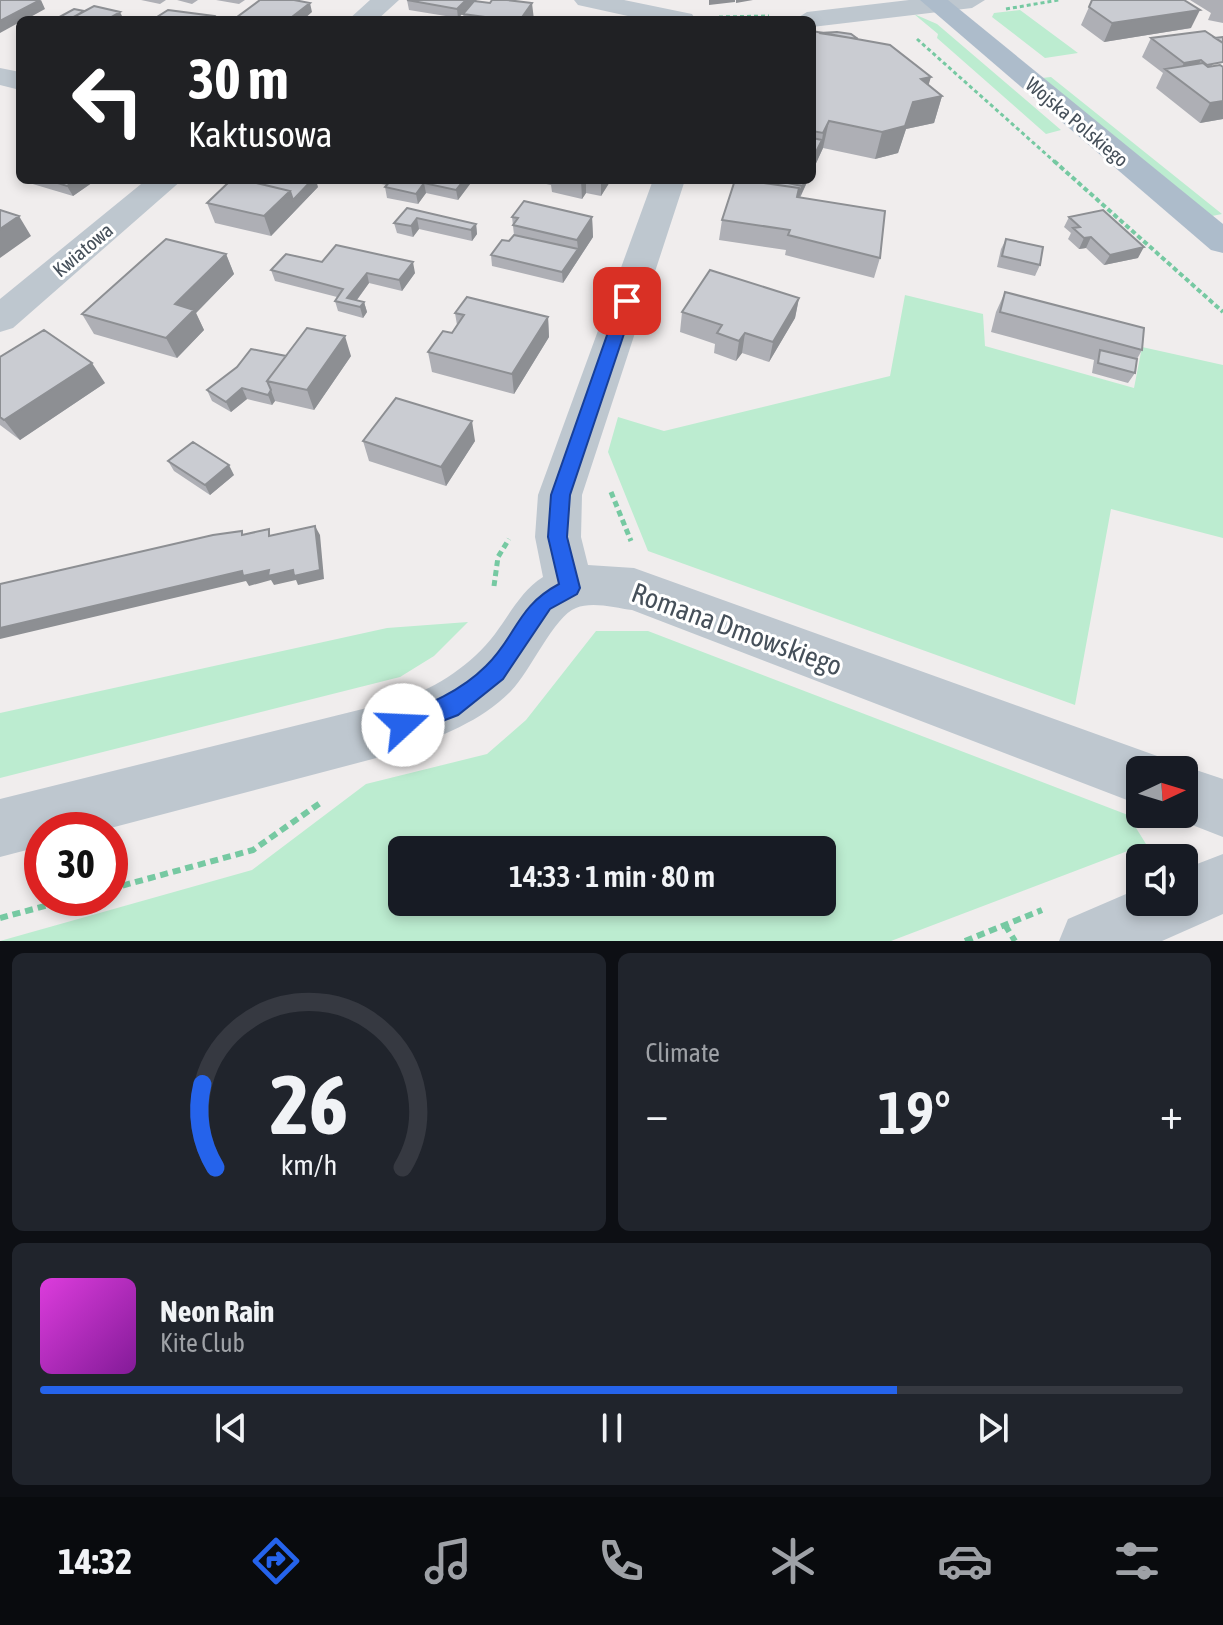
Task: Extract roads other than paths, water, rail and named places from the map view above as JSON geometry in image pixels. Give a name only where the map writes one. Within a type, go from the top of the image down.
[{"type":"main road","name":"Wojska Polskiego","points":[[936,2],[1223,242]]},
{"type":"street","points":[[366,16],[386,0]]},
{"type":"street","points":[[587,0],[674,12]]},
{"type":"street","points":[[816,19],[972,0]]},
{"type":"street","name":"Kwiatowa","points":[[0,319],[161,184]]},
{"type":"street","points":[[570,588],[558,537],[560,495],[668,184]]},
{"type":"street","name":"Romana Dmowskiego","points":[[0,828],[388,729],[450,707],[495,672],[543,603],[570,588],[608,584],[634,589],[1126,772]]},
{"type":"street","points":[[1198,799],[1223,808]]},
{"type":"street","points":[[1198,894],[1223,884]]},
{"type":"street","points":[[1090,941],[1148,916]]}]
